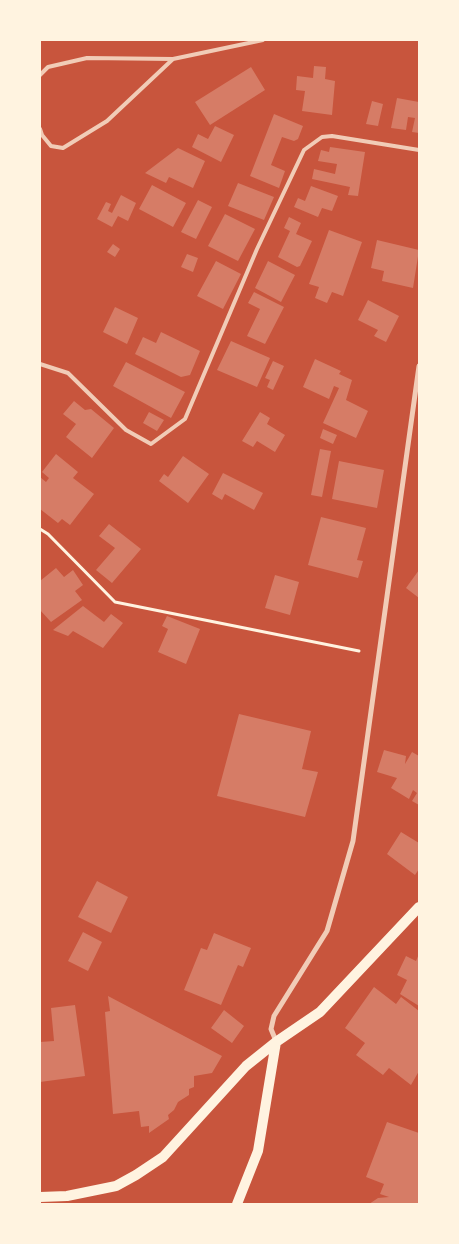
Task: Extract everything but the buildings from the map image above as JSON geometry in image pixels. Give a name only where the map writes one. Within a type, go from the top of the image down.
[{"type":"main road","points":[[40,1197],[66,1196],[116,1186],[136,1176],[163,1157],[246,1066],[276,1042],[320,1012],[419,907]]},
{"type":"main road","points":[[237,1204],[258,1151],[276,1042]]},
{"type":"street","points":[[276,1042],[271,1028],[274,1016],[327,931],[353,842],[419,366]]},
{"type":"lane","points":[[40,75],[48,67],[87,58],[173,59],[263,40]]},
{"type":"lane","points":[[40,129],[42,135],[51,146],[63,148],[108,121],[173,59]]},
{"type":"lane","points":[[40,364],[68,373],[126,430],[151,444],[185,419],[257,249],[304,150],[322,137],[332,136],[419,150]]},
{"type":"path","points":[[40,529],[48,534],[114,602],[379,655]]}]
